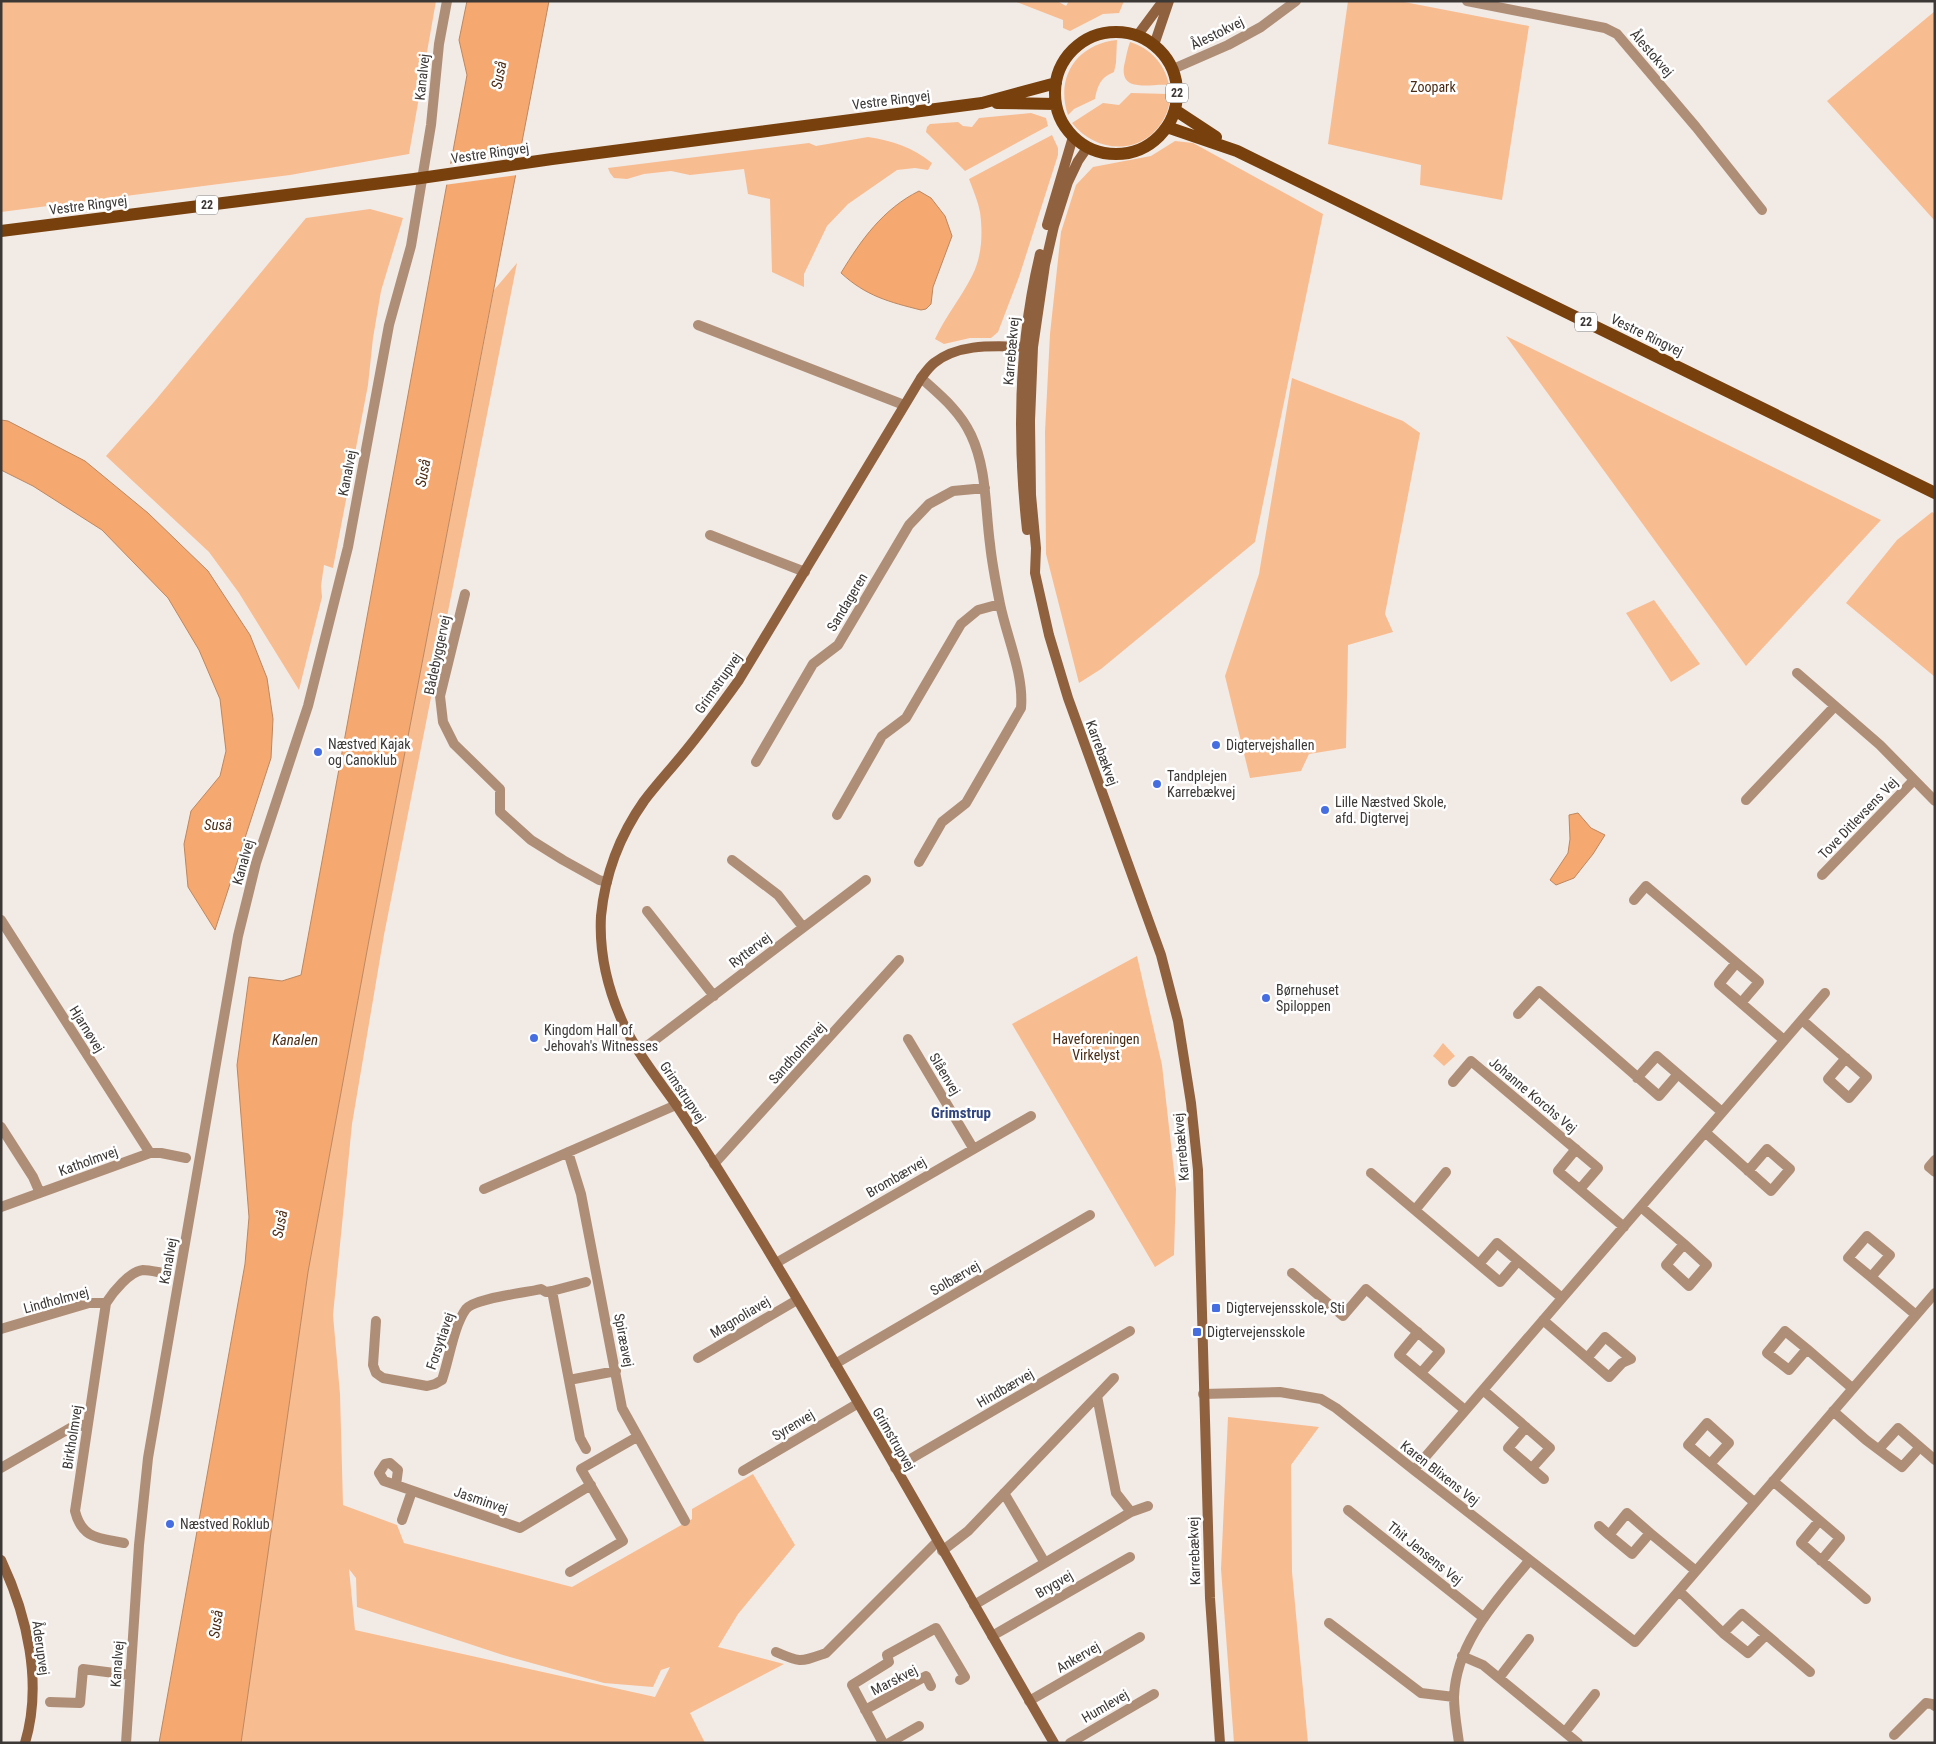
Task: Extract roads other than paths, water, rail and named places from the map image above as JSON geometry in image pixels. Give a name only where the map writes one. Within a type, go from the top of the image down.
[{"type":"main road","name":"22","points":[[1111,32],[1124,32],[1154,45],[1168,60],[1173,70],[1177,89],[1175,110],[1168,127],[1149,145],[1125,154],[1112,155],[1087,148],[1073,137],[1062,122],[1056,104],[1056,83],[1066,58],[1085,40],[1111,32]]},
{"type":"main road","name":"Vestre Ringvej","points":[[1,231],[414,179],[552,158],[982,103],[1056,83]]},
{"type":"main road","name":"Vestre Ringvej","points":[[982,103],[1056,104]]},
{"type":"main road","name":"Vestre Ringvej","points":[[1175,110],[1238,151],[1935,493]]},
{"type":"main road","name":"Vestre Ringvej","points":[[1168,127],[1238,151]]},
{"type":"street","name":"Kanalvej","points":[[126,1743],[139,1545],[148,1458],[238,936],[256,863],[307,709],[348,547],[389,325],[411,246],[431,125],[439,44],[447,1]]},
{"type":"street","points":[[1137,36],[1162,1]]},
{"type":"street","points":[[1154,45],[1169,1]]},
{"type":"street","name":"Ålestokvej","points":[[1173,70],[1228,45],[1261,27],[1296,1]]},
{"type":"street","name":"Ålestokvej","points":[[1468,1],[1605,28],[1617,34],[1696,127],[1762,210]]},
{"type":"street","name":"Karrebækvej","points":[[1073,137],[1038,264],[1020,415],[1024,496],[1030,551],[1049,635],[1068,698],[1161,955],[1178,1021],[1191,1103],[1198,1170],[1210,1598],[1220,1743]]},
{"type":"street","name":"Karrebækvej","points":[[1035,573],[1036,548],[1031,495],[1028,347],[1054,226],[1068,182],[1078,161],[1087,148]]},
{"type":"street","points":[[698,325],[904,405]]},
{"type":"street","name":"Grimstrupvej","points":[[1028,347],[984,346],[951,354],[934,363],[921,378],[739,680],[712,717],[644,801],[629,824],[617,850],[607,882],[602,914],[601,937],[603,960],[610,990],[624,1024],[639,1052],[676,1105],[776,1263],[1054,1743]]},
{"type":"street","points":[[919,862],[942,822],[966,803],[1022,708],[1023,693],[1000,604],[990,543],[985,488],[979,459],[971,435],[958,413],[921,378]]},
{"type":"street","name":"Sandageren","points":[[756,762],[813,664],[838,645],[909,525],[929,504],[953,492],[985,488]]},
{"type":"street","points":[[710,534],[805,572]]},
{"type":"street","name":"Bådebyggervej","points":[[465,594],[440,696],[443,722],[454,744],[500,789],[500,812],[531,840],[599,880],[607,882]]},
{"type":"street","points":[[836,815],[882,736],[906,718],[961,624],[978,610],[1000,604]]},
{"type":"street","name":"Tove Ditlevsens Vej","points":[[1797,673],[1880,745],[1935,801]]},
{"type":"street","points":[[1746,800],[1836,706]]},
{"type":"street","name":"Tove Ditlevsens Vej","points":[[1822,875],[1914,780]]},
{"type":"street","points":[[732,860],[778,896],[803,927]]},
{"type":"street","name":"Ryttervej","points":[[639,1052],[866,880]]},
{"type":"street","points":[[1634,900],[1646,886],[1759,982],[1741,1003]]},
{"type":"street","points":[[647,911],[714,996]]},
{"type":"street","name":"Hjarnøvej","points":[[1,920],[150,1154]]},
{"type":"street","name":"Sandholmsvej","points":[[714,1164],[899,960]]},
{"type":"street","points":[[1736,963],[1718,984],[1784,1040]]},
{"type":"street","points":[[1518,1014],[1538,991],[1659,1096],[1678,1074]]},
{"type":"street","points":[[1414,1470],[1825,993]]},
{"type":"street","points":[[1802,1020],[1846,1058]]},
{"type":"street","name":"Slåenvej","points":[[908,1039],[973,1148]]},
{"type":"street","points":[[1638,1078],[1657,1056],[1722,1112]]},
{"type":"street","name":"Johanne Korchs Vej","points":[[1453,1082],[1471,1060],[1598,1168],[1580,1189]]},
{"type":"street","points":[[484,1189],[676,1105]]},
{"type":"street","name":"Brombærvej","points":[[776,1263],[1031,1116]]},
{"type":"street","points":[[1,1127],[33,1177],[40,1193]]},
{"type":"street","points":[[1705,1132],[1748,1171]]},
{"type":"street","name":"Johanne Korchs Vej","points":[[1576,1149],[1558,1170],[1624,1227]]},
{"type":"street","name":"Spiræavej","points":[[568,1152],[581,1194],[622,1408],[685,1521]]},
{"type":"street","name":"Katholmvej","points":[[1,1207],[150,1154],[161,1153],[186,1158]]},
{"type":"street","points":[[1935,1160],[1929,1167],[1935,1172]]},
{"type":"street","points":[[1415,1210],[1446,1172]]},
{"type":"street","points":[[1372,1173],[1500,1282],[1518,1261]]},
{"type":"street","points":[[1641,1207],[1684,1244]]},
{"type":"street","name":"Solbærvej","points":[[834,1364],[1090,1215]]},
{"type":"street","points":[[1479,1264],[1497,1243],[1562,1298]]},
{"type":"street","name":"Lindholmvej","points":[[1,1328],[89,1303],[106,1303],[112,1292],[134,1272],[142,1270],[163,1273]]},
{"type":"street","points":[[1292,1273],[1343,1316],[1366,1289],[1440,1351],[1421,1373]]},
{"type":"street","points":[[1871,1278],[1916,1315]]},
{"type":"street","name":"Forsytiavej","points":[[376,1321],[373,1365],[376,1373],[383,1378],[427,1386],[442,1380],[460,1320],[467,1308],[478,1301],[541,1289],[546,1292],[552,1291],[586,1282]]},
{"type":"street","points":[[552,1291],[580,1438],[586,1449]]},
{"type":"street","points":[[1766,1635],[1748,1653],[1723,1633],[1679,1590],[1935,1294]]},
{"type":"street","name":"Magnoliavej","points":[[698,1358],[797,1300]]},
{"type":"street","name":"Birkholmvej","points":[[106,1303],[75,1511],[78,1523],[84,1531],[94,1537],[124,1544]]},
{"type":"street","points":[[1543,1320],[1587,1358]]},
{"type":"street","name":"Hindbærvej","points":[[895,1468],[1130,1331]]},
{"type":"street","points":[[1418,1332],[1399,1355],[1466,1410]]},
{"type":"street","points":[[1807,1349],[1852,1388]]},
{"type":"street","points":[[569,1380],[616,1370]]},
{"type":"street","points":[[776,1652],[794,1660],[803,1661],[826,1653],[939,1546],[968,1531],[1114,1378]]},
{"type":"street","points":[[1483,1390],[1550,1448],[1532,1468]]},
{"type":"street","name":"Karen Blixens Vej","points":[[1203,1394],[1280,1392],[1321,1399],[1336,1408],[1635,1642],[1679,1590]]},
{"type":"street","points":[[1097,1396],[1116,1493],[1131,1512]]},
{"type":"street","name":"Syrenvej","points":[[742,1471],[857,1404]]},
{"type":"street","points":[[1833,1411],[1902,1467],[1920,1447]]},
{"type":"street","points":[[1,1468],[72,1427],[88,1424]]},
{"type":"street","points":[[1526,1427],[1508,1448],[1544,1479]]},
{"type":"street","points":[[1878,1449],[1898,1428],[1935,1460]]},
{"type":"street","points":[[570,1572],[623,1541],[581,1469],[637,1437]]},
{"type":"street","points":[[1710,1464],[1754,1502]]},
{"type":"street","points":[[1773,1481],[1840,1538],[1821,1561]]},
{"type":"street","name":"Jasminvej","points":[[396,1485],[520,1528],[591,1486]]},
{"type":"street","points":[[402,1520],[412,1491]]},
{"type":"street","points":[[1004,1493],[1045,1563]]},
{"type":"street","points":[[974,1605],[1131,1512],[1148,1506]]},
{"type":"street","name":"Thit Jensens Vej","points":[[1348,1510],[1484,1618]]},
{"type":"street","points":[[1609,1535],[1627,1513],[1696,1571]]},
{"type":"street","points":[[1819,1521],[1801,1543],[1866,1599]]},
{"type":"street","points":[[1599,1526],[1632,1554],[1650,1532]]},
{"type":"street","name":"Brygvej","points":[[992,1636],[1130,1557]]},
{"type":"street","name":"Åderupvej","points":[[1,1560],[24,1620],[30,1650],[31,1712],[25,1743]]},
{"type":"street","points":[[1459,1743],[1454,1697],[1456,1678],[1462,1656],[1484,1618],[1530,1561]]},
{"type":"street","points":[[1723,1633],[1742,1614],[1810,1672]]},
{"type":"street","points":[[1329,1623],[1421,1693],[1454,1697]]},
{"type":"street","name":"Marskvej","points":[[883,1743],[852,1685],[889,1662],[887,1655],[936,1628],[965,1677],[960,1680]]},
{"type":"street","name":"Ankervej","points":[[1029,1701],[1140,1637]]},
{"type":"street","points":[[1499,1678],[1529,1640]]},
{"type":"street","points":[[1462,1656],[1483,1665],[1578,1743]]},
{"type":"street","points":[[50,1702],[80,1702],[83,1668],[130,1675]]},
{"type":"street","name":"Marskvej","points":[[865,1710],[926,1676],[931,1686]]},
{"type":"street","name":"Humlevej","points":[[1070,1743],[1154,1694]]},
{"type":"street","points":[[1565,1732],[1596,1694]]},
{"type":"street","points":[[1894,1735],[1926,1703],[1935,1706]]},
{"type":"street","points":[[889,1743],[919,1726]]},
{"type":"water","name":"Kanalen","points":[[467,1],[549,1],[369,940],[308,1272],[241,1743],[159,1743],[245,1264],[249,1217],[237,1065],[249,977],[282,981],[301,975],[467,75],[459,40]]},
{"type":"water","points":[[919,191],[931,198],[945,216],[952,236],[933,287],[931,304],[926,309],[921,310],[869,293],[841,273],[874,226],[894,207]]},
{"type":"water","name":"Suså","points":[[1,420],[8,421],[85,461],[148,513],[208,571],[250,635],[267,678],[273,719],[271,758],[215,930],[188,887],[184,844],[191,811],[220,776],[226,751],[220,699],[199,650],[168,598],[102,530],[33,486],[1,470]]},
{"type":"water","points":[[1578,813],[1591,828],[1605,835],[1574,878],[1556,885],[1550,880],[1568,853],[1570,839],[1569,815]]},
{"type":"place","name":"Digtervejshallen","points":[[1216,745]]},
{"type":"place","name":"Næstved Kajak og Canoklub","points":[[318,752]]},
{"type":"place","name":"Tandplejen Karrebækvej","points":[[1157,784]]},
{"type":"place","name":"Lille Næstved Skole, afd. Digtervej","points":[[1325,810]]},
{"type":"place","name":"Børnehuset Spiloppen","points":[[1266,998]]},
{"type":"place","name":"Kingdom Hall of Jehovah's Witnesses","points":[[534,1038]]},
{"type":"place","name":"Digtervejensskole, Sti","points":[[1216,1308]]},
{"type":"place","name":"Digtervejensskole","points":[[1197,1332]]},
{"type":"place","name":"Næstved Roklub","points":[[170,1524]]},
{"type":"district","name":"Grimstrup","points":[[961,1113]]},
{"type":"park label","name":"Zoopark","points":[[1433,87]]},
{"type":"park label","name":"Haveforeningen Virkelyst","points":[[1096,1048]]}]
